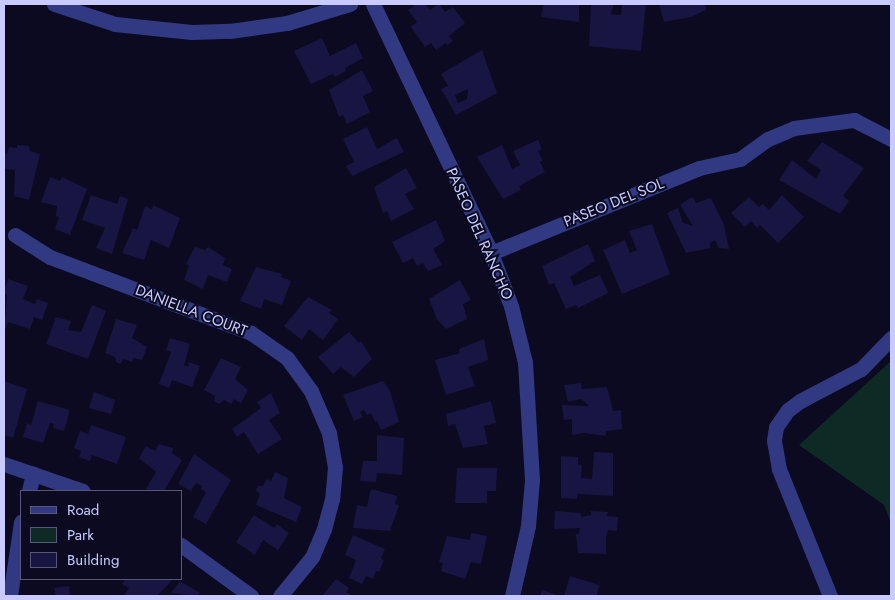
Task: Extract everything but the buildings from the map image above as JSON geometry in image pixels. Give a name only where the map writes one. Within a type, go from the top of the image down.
[{"type":"street","points":[[54,4],[115,24],[192,32],[230,31],[287,23],[350,4]]},
{"type":"street","name":"PASEO DEL RANCHO","points":[[373,4],[491,253],[510,306],[525,362],[532,480],[528,526],[512,596]]},
{"type":"street","name":"PASEO DEL SOL","points":[[491,253],[699,168],[740,159],[768,139],[794,128],[820,123],[854,120],[891,139]]},
{"type":"street","name":"DANIELLA COURT","points":[[15,235],[50,257],[251,333],[287,358],[311,391],[329,433],[334,467],[332,499],[324,529],[312,557],[280,596]]},
{"type":"street","points":[[830,596],[779,469],[774,440],[776,427],[788,410],[800,401],[860,370],[891,338]]},
{"type":"street","points":[[4,464],[80,490]]},
{"type":"street","points":[[29,490],[33,474]]},
{"type":"street","points":[[10,596],[20,529]]},
{"type":"street","points":[[182,547],[252,596]]},
{"type":"green space","points":[[891,361],[891,523],[884,505],[799,445]]}]
